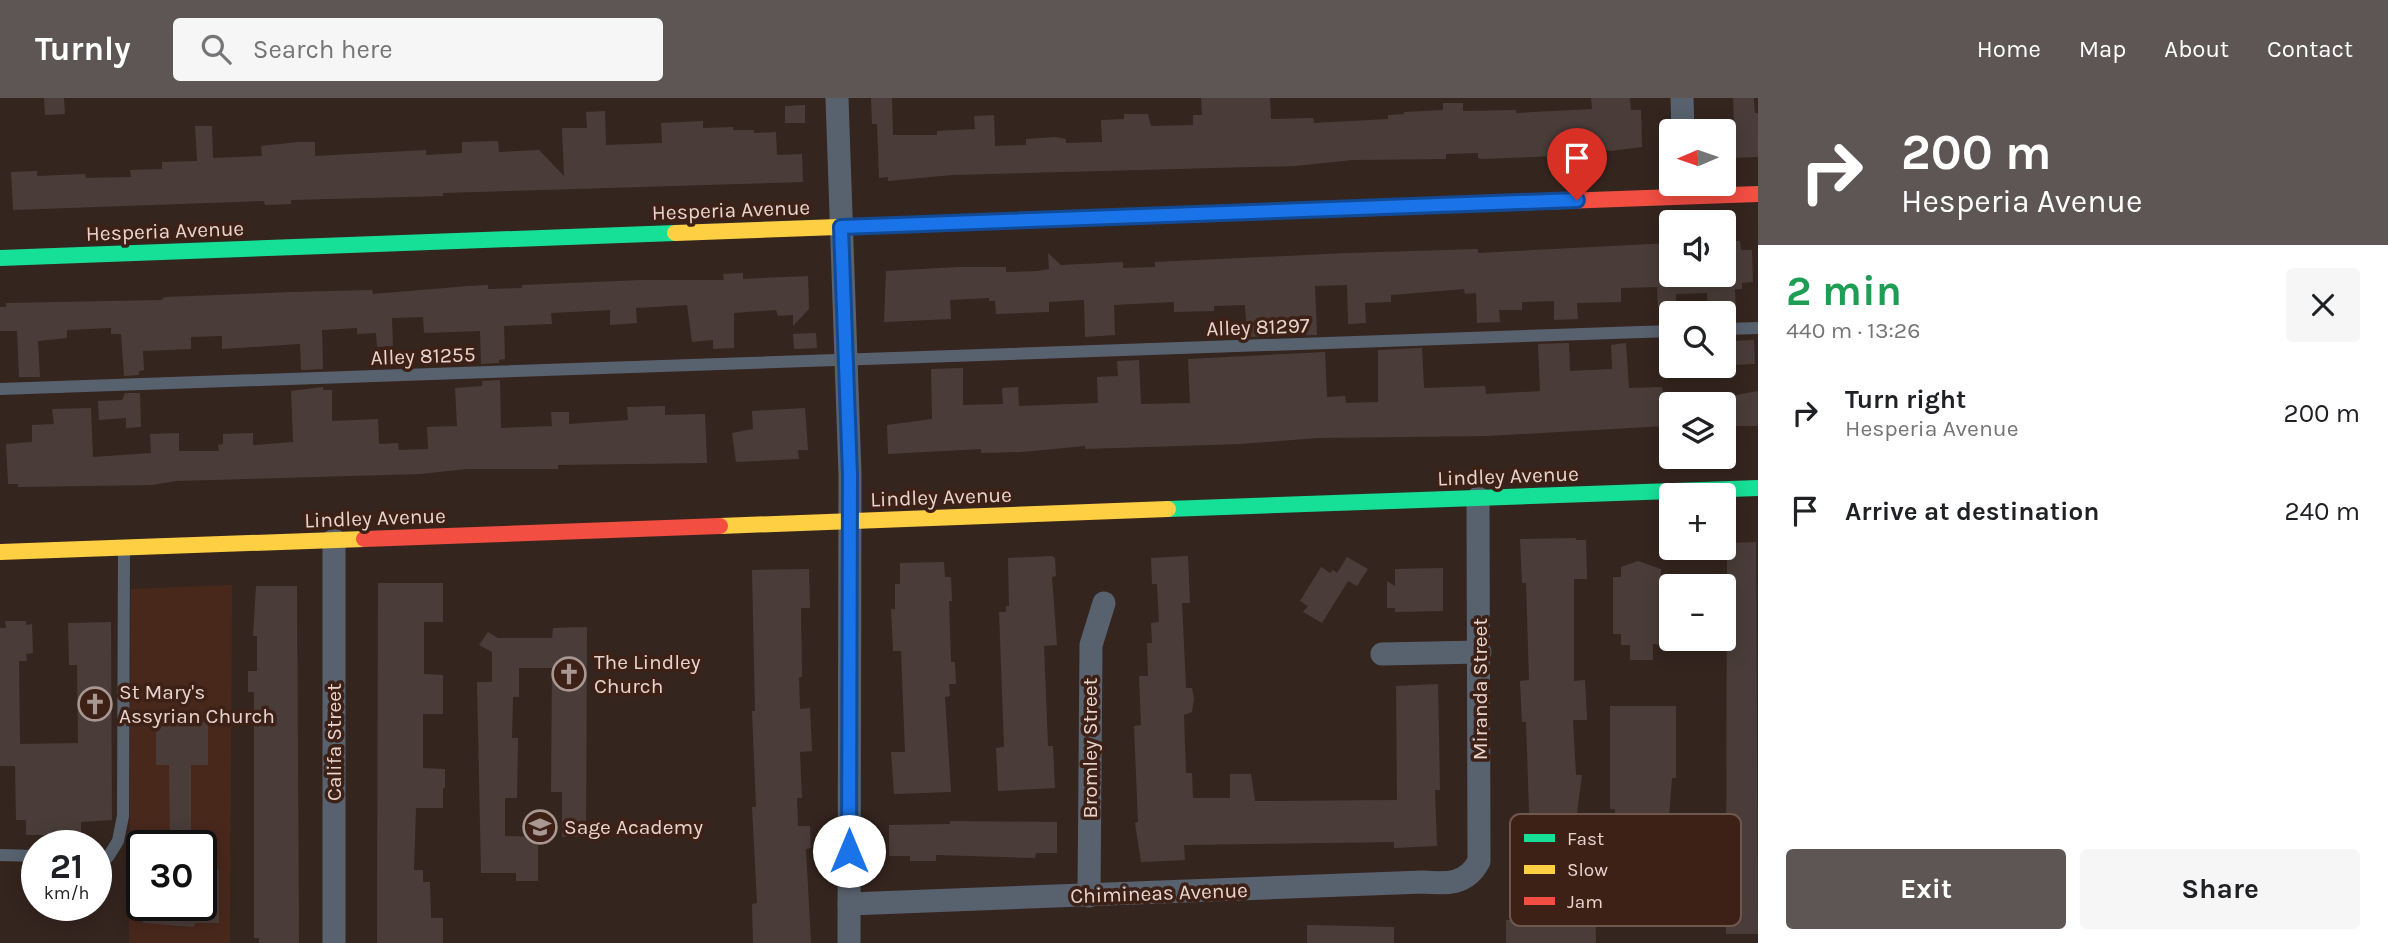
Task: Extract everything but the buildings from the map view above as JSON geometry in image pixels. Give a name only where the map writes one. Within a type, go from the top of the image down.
[{"type":"main road","name":"Hesperia Avenue","points":[[0,258],[841,227],[1659,191]]},
{"type":"main road","name":"Hesperia Avenue","points":[[1736,193],[1758,194]]},
{"type":"main road","name":"Lindley Avenue","points":[[0,552],[1758,488]]},
{"type":"street","points":[[837,98],[850,521],[849,943]]},
{"type":"street","points":[[1682,98],[1683,119]]},
{"type":"street","name":"Miranda Street","points":[[1467,876],[1479,861],[1478,498]]},
{"type":"street","name":"Califa Street","points":[[334,540],[334,943]]},
{"type":"street","name":"Bromley Street","points":[[1089,896],[1091,645],[1104,603]]},
{"type":"street","points":[[1382,654],[1480,652]]},
{"type":"street","name":"Chimineas Avenue","points":[[849,904],[1449,884],[1467,876]]},
{"type":"lane","points":[[1736,329],[1758,328]]},
{"type":"lane","name":"Alley 81297","points":[[847,360],[1659,331]]},
{"type":"lane","name":"Alley 81255","points":[[0,389],[847,360]]},
{"type":"lane","points":[[112,847],[118,841],[122,816],[124,548]]},
{"type":"lane","points":[[0,855],[21,856]]},
{"type":"shaded area","points":[[232,585],[230,943],[129,943],[129,921],[217,921],[217,830],[130,830],[131,589]]},
{"type":"traffic: fast","points":[[1090,218],[1563,201]]},
{"type":"traffic: fast","points":[[0,258],[675,233]]},
{"type":"traffic: fast","points":[[1168,509],[1758,488]]},
{"type":"traffic: slow","points":[[675,233],[1090,218]]},
{"type":"traffic: slow","points":[[720,526],[1168,509]]},
{"type":"traffic: slow","points":[[0,552],[364,539]]},
{"type":"traffic: jam","points":[[1563,201],[1758,194]]},
{"type":"traffic: jam","points":[[364,539],[720,526]]},
{"type":"place","name":"The Lindley Church","points":[[569,674]]},
{"type":"place","name":"St Mary's Assyrian Church","points":[[95,704]]},
{"type":"place","name":"Sage Academy","points":[[540,827]]},
{"type":"route","points":[[849,851],[850,475],[841,227],[1577,200]]}]
